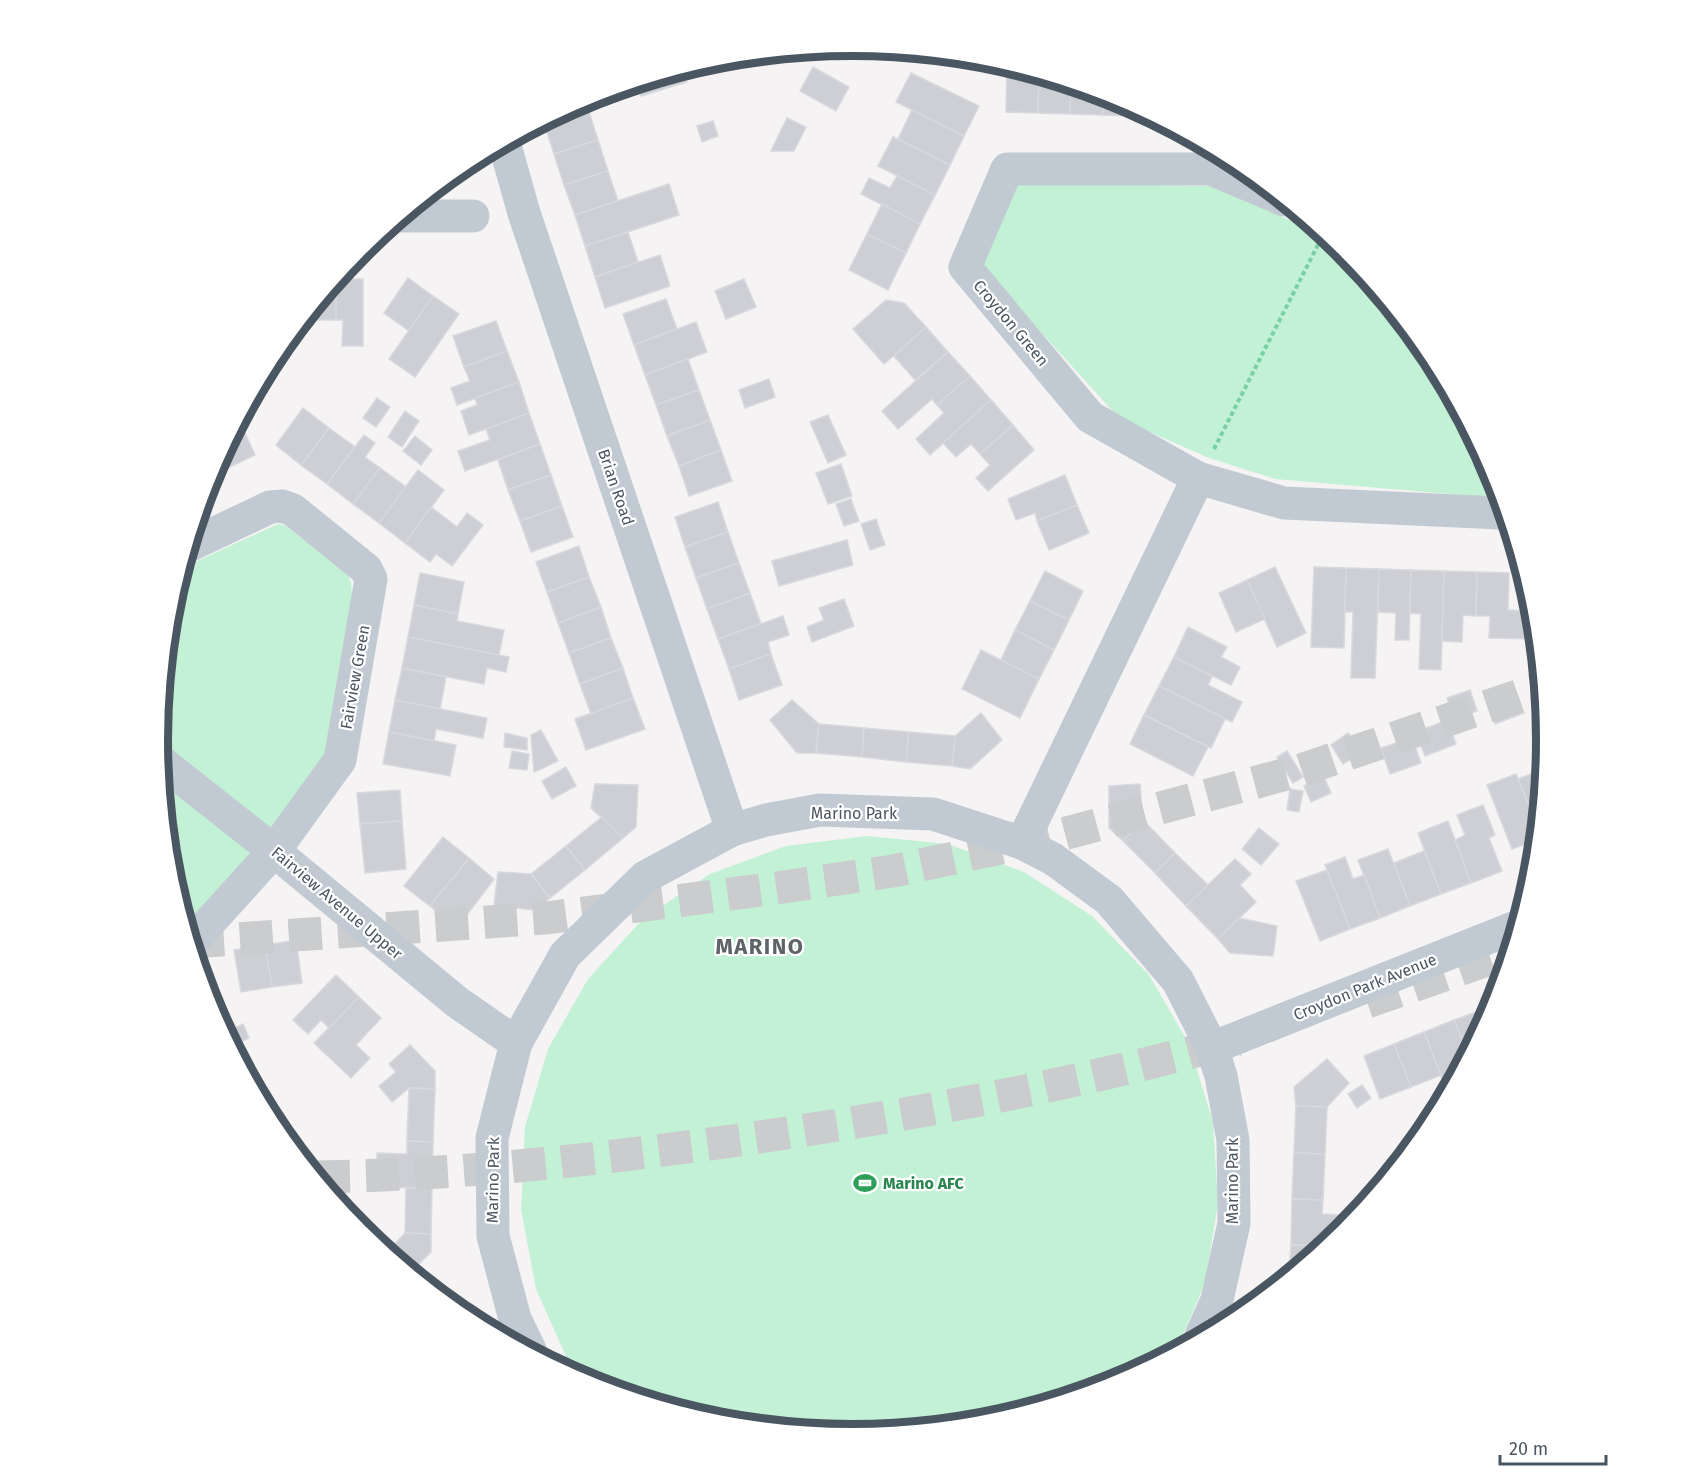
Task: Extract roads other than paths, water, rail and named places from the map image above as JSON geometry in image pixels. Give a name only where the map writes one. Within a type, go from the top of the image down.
[{"type":"street","name":"Brian Road","points":[[506,149],[524,213],[732,830]]},
{"type":"street","name":"Croydon Green","points":[[1257,189],[1211,170],[1007,169],[964,267],[1090,417],[1198,478],[1284,502],[1497,513]]},
{"type":"street","points":[[412,216],[473,216]]},
{"type":"street","points":[[1022,843],[1198,478]]},
{"type":"street","name":"Fairview Green","points":[[197,542],[270,507],[282,506],[293,510],[366,569],[371,579],[340,760],[274,851],[197,935]]},
{"type":"street","name":"Fairview Avenue Upper","points":[[169,767],[457,1002],[516,1042]]},
{"type":"street","name":"Marino Park","points":[[501,1324],[493,1236],[492,1138],[516,1042],[565,955],[645,877],[732,830],[766,820],[820,810],[933,814],[1022,843],[1053,859],[1109,900],[1178,981],[1212,1048],[1221,1076],[1233,1140],[1234,1222],[1216,1300],[1207,1324]]},
{"type":"street","name":"Croydon Park Avenue","points":[[1212,1048],[1509,930]]},
{"type":"tunnel","points":[[199,941],[546,918],[893,871],[1052,837],[1298,771],[1534,690]]},
{"type":"tunnel","points":[[1367,1002],[1501,955]]},
{"type":"tunnel","points":[[327,1177],[473,1170],[680,1148],[796,1132],[923,1111],[1049,1086],[1237,1040]]},
{"type":"place","name":"Marino AFC","points":[[865,1183]]},
{"type":"district","name":"MARINO","points":[[760,946]]}]
